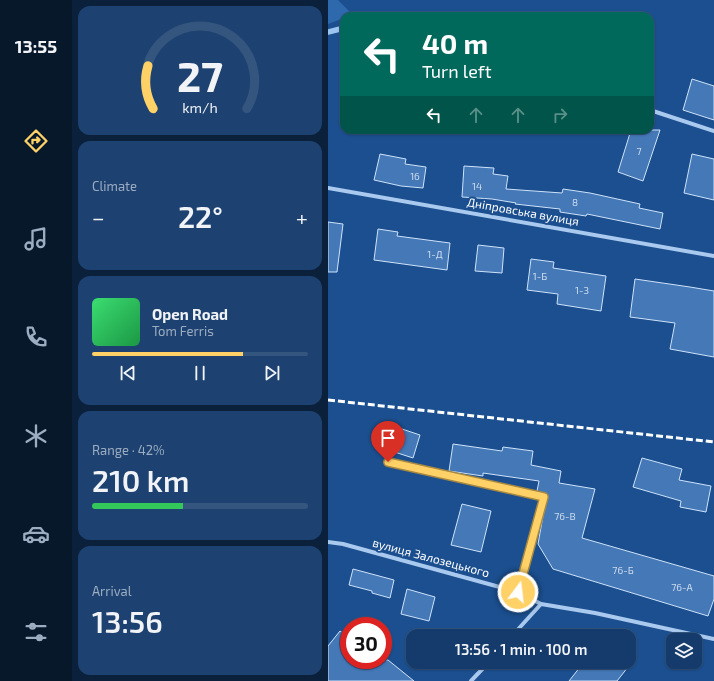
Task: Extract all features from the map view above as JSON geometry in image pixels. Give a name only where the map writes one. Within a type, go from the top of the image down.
[{"type":"street","points":[[654,111],[714,131]]},
{"type":"street","name":"Дніпровська вулиця","points":[[328,188],[714,256]]},
{"type":"street","points":[[388,462],[544,497],[518,592]]},
{"type":"street","name":"вулиця Залозецького","points":[[328,542],[343,544],[518,592],[541,604],[714,639]]},
{"type":"street","points":[[518,629],[541,604]]},
{"type":"street","points":[[472,681],[483,669]]},
{"type":"shaded area","points":[[328,0],[338,0],[350,12],[340,12],[340,20],[328,24]]},
{"type":"building","points":[[692,79],[714,86],[714,120],[683,110]]},
{"type":"building","points":[[654,130],[660,130],[643,181],[618,172],[630,134],[654,134]]},
{"type":"building","points":[[380,154],[406,159],[405,164],[426,167],[423,188],[401,186],[374,180]]},
{"type":"building","points":[[692,154],[714,159],[714,200],[684,193]]},
{"type":"building","points":[[464,166],[494,168],[493,174],[508,176],[506,189],[562,193],[563,189],[590,193],[640,204],[639,208],[663,213],[660,229],[587,214],[586,216],[560,212],[560,209],[515,204],[516,203],[492,199],[462,197]]},
{"type":"building","points":[[328,222],[343,224],[337,272],[328,272]]},
{"type":"building","points":[[378,229],[398,232],[397,236],[450,243],[447,270],[374,260]]},
{"type":"building","points":[[478,245],[504,248],[502,273],[475,271]]},
{"type":"building","points":[[531,259],[554,262],[553,268],[606,276],[601,311],[557,304],[558,294],[527,290]]},
{"type":"building","points":[[635,279],[714,291],[714,357],[670,349],[675,323],[630,317]]},
{"type":"building","points":[[384,423],[420,435],[413,458],[376,446]]},
{"type":"building","points":[[453,444],[502,451],[503,447],[533,451],[531,465],[561,471],[559,483],[595,489],[582,538],[714,576],[714,599],[708,616],[553,569],[538,544],[547,498],[546,494],[537,491],[539,481],[483,473],[483,476],[449,471]]},
{"type":"building","points":[[642,458],[682,469],[679,480],[711,486],[706,512],[680,507],[681,501],[633,487]]},
{"type":"building","points":[[462,504],[491,511],[481,552],[451,545]]},
{"type":"building","points":[[353,569],[394,580],[390,598],[372,593],[372,591],[349,585]]},
{"type":"building","points":[[407,589],[435,597],[429,621],[401,614]]},
{"type":"building","points":[[340,631],[340,669],[392,669],[392,663],[414,681],[328,681],[328,646]]},
{"type":"building","points":[[578,669],[626,669],[617,681],[569,681]]},
{"type":"waterway","points":[[328,32],[340,29]]},
{"type":"railway","points":[[328,400],[714,442]]},
{"type":"route","points":[[388,462],[544,497],[518,592]]}]
